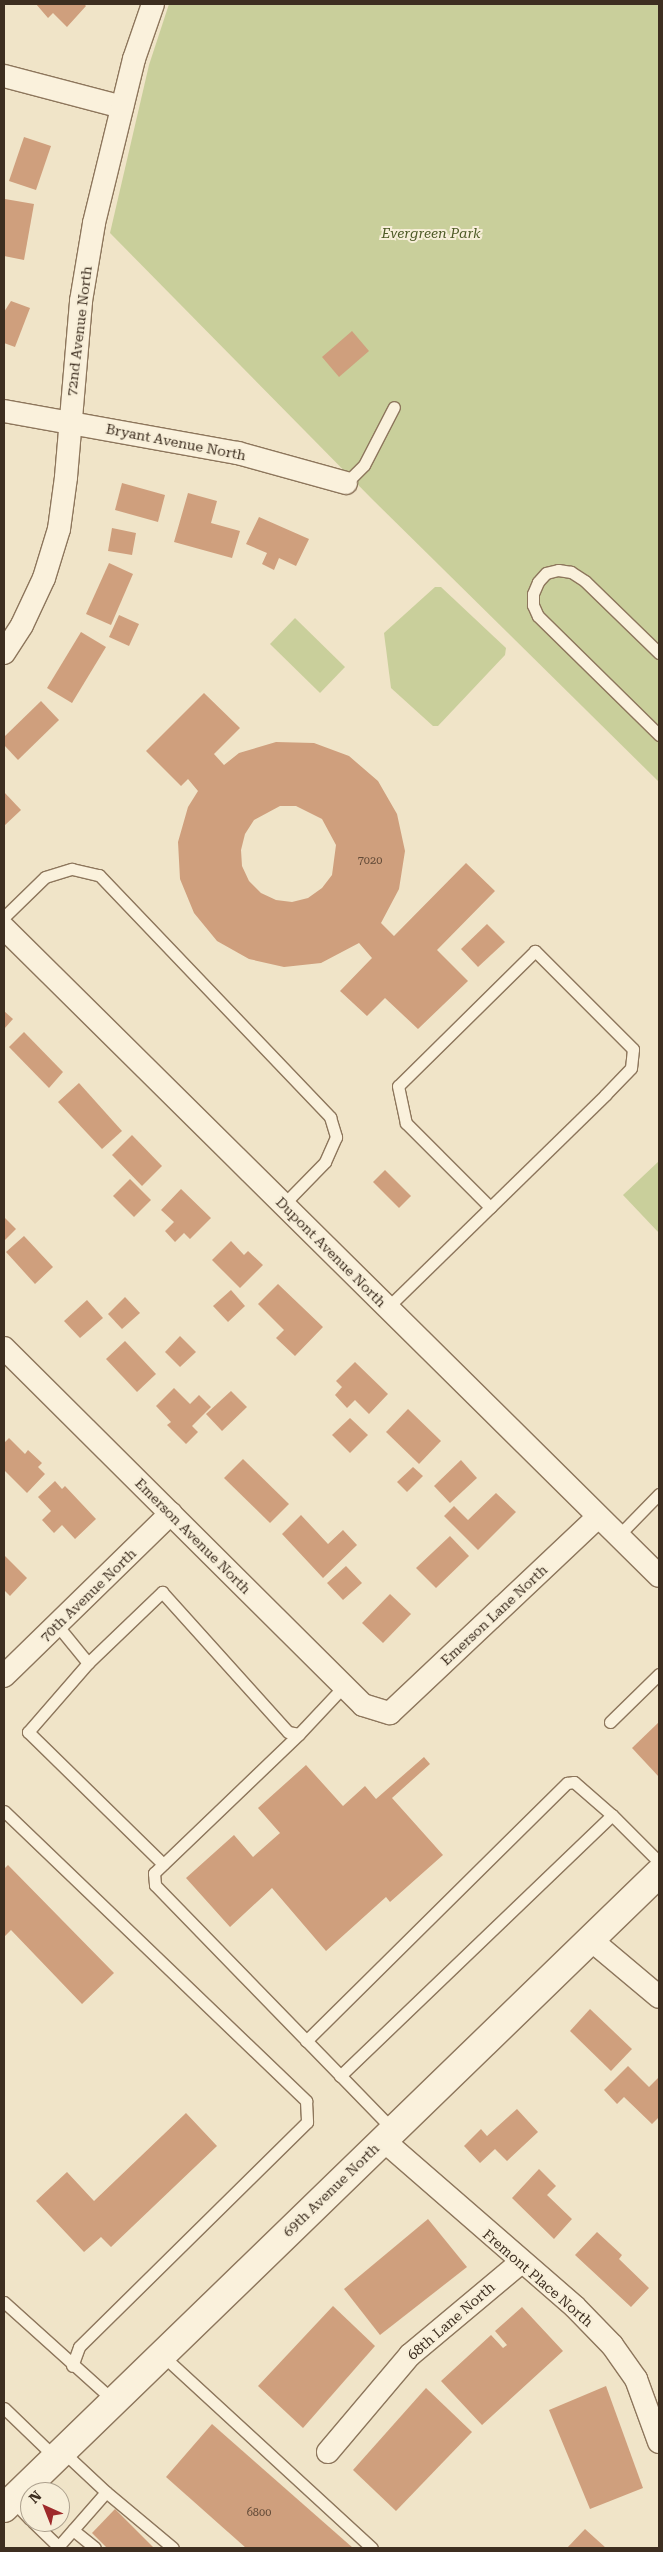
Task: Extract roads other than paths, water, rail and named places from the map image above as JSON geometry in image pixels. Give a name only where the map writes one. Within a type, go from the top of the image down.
[{"type":"street","name":"72nd Avenue North","points":[[4,653],[22,626],[44,578],[59,529],[81,301],[94,223],[122,107],[153,4]]},
{"type":"street","points":[[4,76],[122,107]]},
{"type":"street","name":"Bryant Avenue North","points":[[4,411],[238,453],[346,483]]},
{"type":"street","name":"Dupont Avenue North","points":[[4,928],[659,1576]]},
{"type":"street","name":"Emerson Avenue North","points":[[4,1348],[363,1705],[390,1713]]},
{"type":"street","name":"70th Avenue North","points":[[4,1676],[171,1513]]},
{"type":"street","name":"Emerson Lane North","points":[[390,1713],[598,1517]]},
{"type":"street","name":"69th Avenue North","points":[[15,2509],[59,2454],[659,1873]]},
{"type":"street","points":[[590,1939],[659,1997]]},
{"type":"street","name":"Fremont Place North","points":[[388,2135],[520,2263],[575,2307],[612,2345],[636,2380],[659,2442]]},
{"type":"street","name":"68th Lane North","points":[[328,2452],[410,2354],[520,2263]]},
{"type":"lane","points":[[346,483],[364,465],[394,407]]},
{"type":"lane","points":[[659,653],[585,581],[571,572],[552,572],[538,582],[533,600],[538,616],[659,735]]},
{"type":"lane","points":[[4,917],[46,877],[72,869],[99,875],[330,1117],[336,1137],[325,1162],[283,1204]]},
{"type":"lane","points":[[387,1308],[490,1207],[631,1068],[633,1049],[535,951],[398,1086],[406,1123],[490,1207]]},
{"type":"lane","points":[[618,1536],[659,1494]]},
{"type":"lane","points":[[163,1864],[28,1732],[88,1663],[162,1592],[288,1732],[299,1734]]},
{"type":"lane","points":[[57,1625],[88,1663]]},
{"type":"lane","points":[[610,1722],[659,1674]]},
{"type":"lane","points":[[344,1686],[299,1734],[154,1873],[155,1885],[340,2076],[388,2135]]},
{"type":"lane","points":[[306,2041],[567,1783],[574,1782],[612,1815],[659,1862]]},
{"type":"lane","points":[[4,1812],[306,2101],[308,2122],[79,2347],[72,2366]]},
{"type":"lane","points":[[340,2076],[612,1815]]},
{"type":"lane","points":[[4,2302],[72,2366],[114,2401]]},
{"type":"lane","points":[[162,2354],[372,2548]]},
{"type":"lane","points":[[4,2408],[173,2548]]},
{"type":"lane","points":[[43,2532],[58,2548],[106,2492]]},
{"type":"lane","points":[[73,2530],[95,2548]]},
{"type":"park label","name":"Evergreen Park","points":[[431,233]]}]
